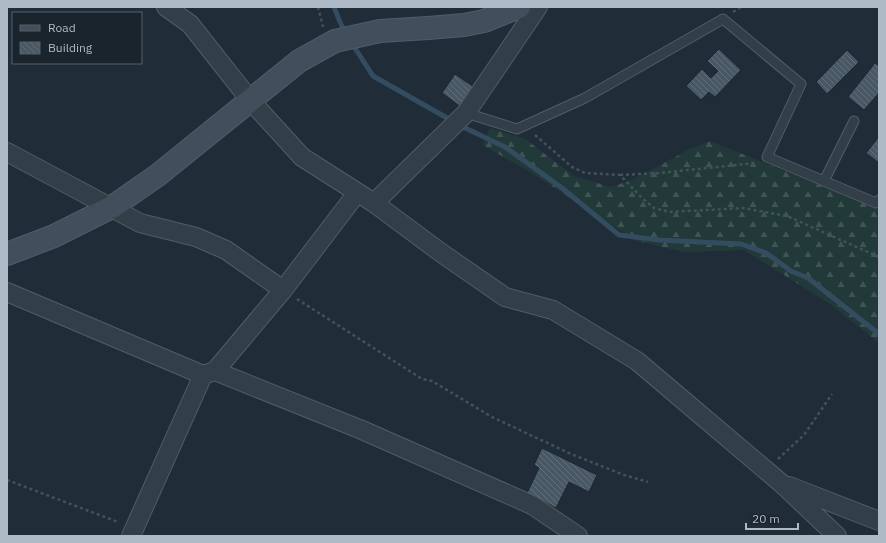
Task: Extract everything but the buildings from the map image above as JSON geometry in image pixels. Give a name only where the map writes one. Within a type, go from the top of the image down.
[{"type":"street","points":[[166,7],[190,24],[250,100],[302,157],[374,203],[440,252],[505,297],[553,310],[636,361],[781,483],[837,536]]},
{"type":"street","points":[[7,254],[54,236],[112,207],[158,175],[299,61],[335,41],[380,31],[464,25],[484,21],[519,7]]},
{"type":"street","points":[[374,203],[457,121],[538,7]]},
{"type":"street","points":[[7,152],[140,223],[196,237],[226,250],[283,290]]},
{"type":"street","points":[[132,532],[209,373],[283,290],[357,193]]},
{"type":"street","points":[[7,292],[209,373],[362,430],[532,505],[578,536]]},
{"type":"street","points":[[781,483],[879,521]]},
{"type":"lane","points":[[457,121],[517,129],[586,98],[722,19],[801,84],[767,157],[876,203],[879,200]]},
{"type":"lane","points":[[824,181],[854,121]]},
{"type":"path","points":[[517,129],[534,135],[572,167],[585,173],[620,175],[660,173],[753,164],[767,157]]},
{"type":"path","points":[[620,175],[654,208],[670,212],[743,208],[787,216],[879,257]]},
{"type":"path","points":[[283,290],[422,379],[432,381],[492,417],[571,454],[624,475],[648,482]]},
{"type":"path","points":[[766,470],[804,435],[832,394]]},
{"type":"path","points":[[7,480],[132,532]]},
{"type":"green space","points":[[490,128],[525,139],[574,176],[611,187],[634,179],[688,150],[710,141],[878,209],[879,208],[879,343],[830,304],[744,250],[684,252],[637,241],[527,170],[482,145]]},
{"type":"waterway","points":[[334,7],[346,34]]},
{"type":"waterway","points":[[351,42],[373,76],[463,127],[505,147],[562,188],[619,235],[659,240],[741,244],[766,253],[791,271],[808,278],[879,334]]}]
